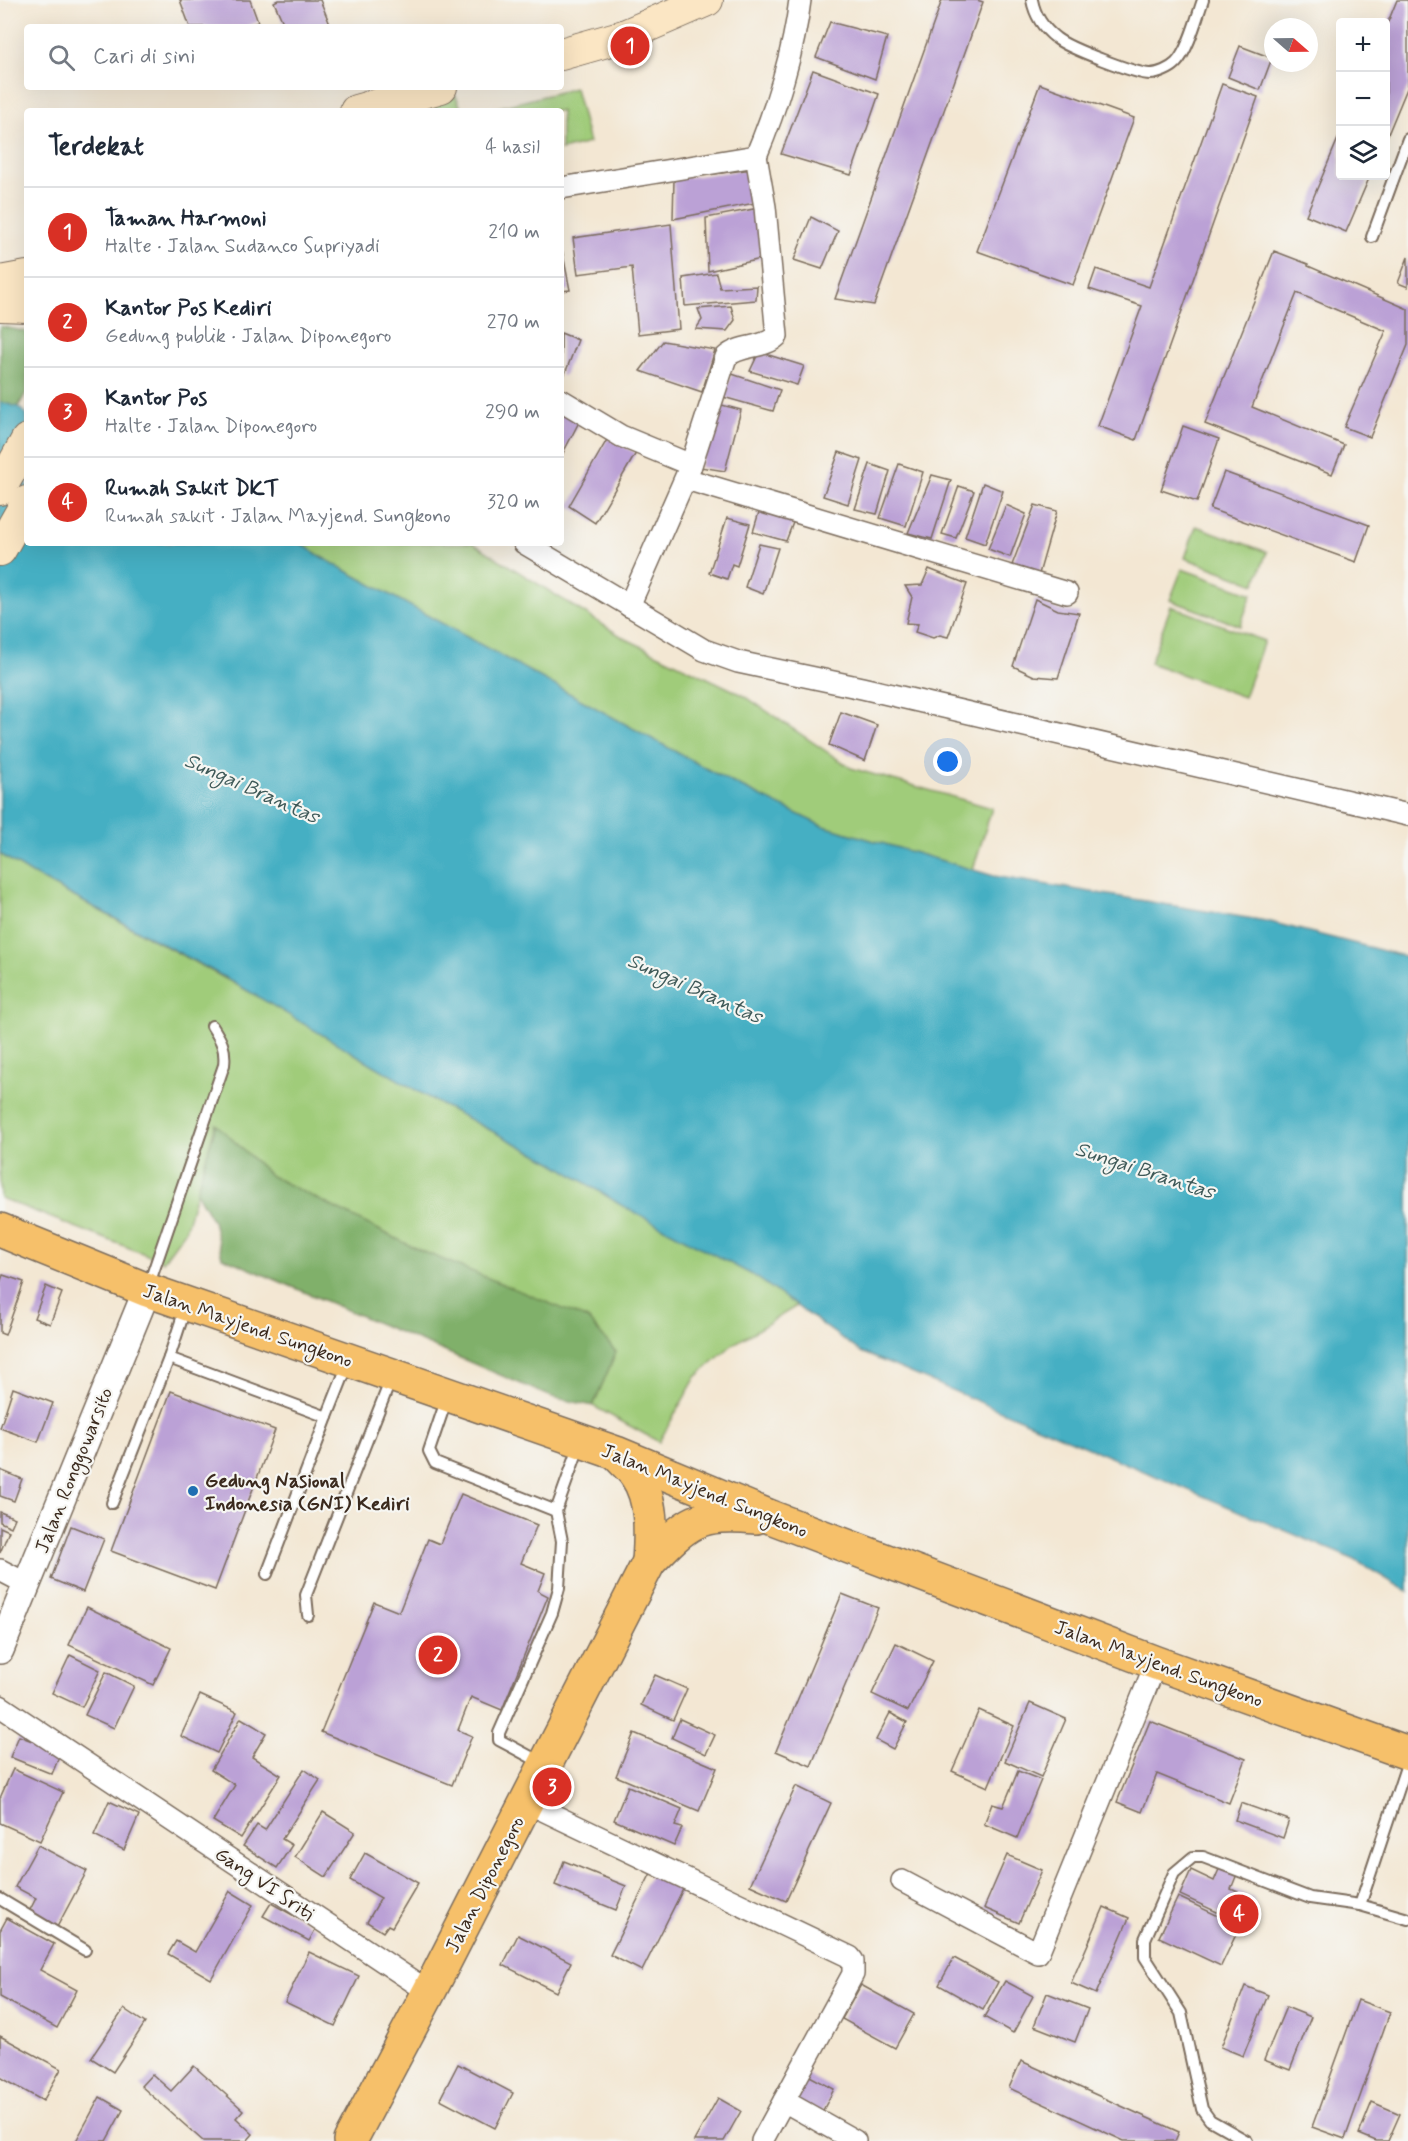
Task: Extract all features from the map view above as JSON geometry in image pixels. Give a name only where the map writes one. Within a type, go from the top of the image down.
[{"type":"main road","points":[[564,53],[624,36],[707,0]]},
{"type":"main road","points":[[367,108],[430,90]]},
{"type":"main road","points":[[0,282],[24,278]]},
{"type":"main road","points":[[0,305],[24,306]]},
{"type":"main road","points":[[0,489],[24,446]]},
{"type":"main road","points":[[0,550],[24,507]]},
{"type":"main road","name":"Jalan Mayjend. Sungkono","points":[[0,1230],[147,1290],[616,1453],[773,1518],[1155,1663],[1408,1753]]},
{"type":"main road","name":"Jalan Diponegoro","points":[[616,1453],[637,1476],[647,1500],[651,1532],[649,1562]]},
{"type":"main road","name":"Jalan Diponegoro","points":[[350,2141],[429,1992],[649,1562],[674,1536],[698,1519],[725,1514],[773,1518]]},
{"type":"street","points":[[629,606],[688,472],[726,357],[735,351],[772,340],[777,336],[765,207],[756,156],[770,124],[797,22],[800,0]]},
{"type":"street","points":[[564,188],[756,156]]},
{"type":"street","points":[[564,402],[688,472],[1067,593]]},
{"type":"street","points":[[529,546],[704,650],[738,662],[862,688],[1408,815]]},
{"type":"street","name":"Jalan Ronggowarsito","points":[[0,1650],[147,1290]]},
{"type":"street","points":[[0,1570],[27,1584]]},
{"type":"street","points":[[902,1881],[1038,1953],[1155,1663]]},
{"type":"street","name":"Gang VI Sriti","points":[[0,1706],[429,1992]]},
{"type":"street","points":[[525,1802],[850,1957],[854,1966],[853,1974],[762,2141]]},
{"type":"street","points":[[784,2101],[855,2141]]},
{"type":"lane","points":[[1032,0],[1039,21],[1056,39],[1082,52],[1149,74],[1162,71],[1176,63],[1185,48],[1203,0]]},
{"type":"lane","points":[[1372,237],[1408,140]]},
{"type":"lane","points":[[147,1290],[224,1065],[226,1054],[212,1026]]},
{"type":"lane","points":[[112,1503],[169,1358],[186,1304]]},
{"type":"lane","points":[[169,1358],[327,1417]]},
{"type":"lane","points":[[267,1574],[350,1360]]},
{"type":"lane","points":[[308,1615],[306,1595],[392,1376]]},
{"type":"lane","points":[[448,1395],[429,1451],[435,1464],[556,1511]]},
{"type":"lane","points":[[545,1765],[498,1738],[552,1613],[559,1588],[562,1541],[556,1511],[581,1441]]},
{"type":"lane","points":[[1360,1905],[1408,1761]]},
{"type":"lane","points":[[1247,2141],[1210,2120],[1202,2109],[1181,2013],[1145,1957],[1144,1939],[1174,1873],[1193,1857],[1203,1857],[1310,1898],[1360,1905],[1408,1919]]},
{"type":"lane","points":[[0,1899],[86,1950]]},
{"type":"green space","points":[[575,88],[589,143],[564,149],[564,108],[497,108]]},
{"type":"green space","points":[[456,96],[461,108],[420,108]]},
{"type":"green space","points":[[0,326],[24,331],[24,396],[18,407],[0,402]]},
{"type":"green space","points":[[1196,526],[1267,552],[1255,584],[1185,558]]},
{"type":"green space","points":[[305,546],[478,546],[624,638],[743,695],[851,768],[992,808],[973,870],[820,825],[727,780]]},
{"type":"green space","points":[[1182,569],[1252,594],[1240,626],[1170,600]]},
{"type":"green space","points":[[1171,606],[1264,641],[1244,697],[1150,663]]},
{"type":"green space","points":[[0,854],[32,874],[259,997],[438,1103],[552,1162],[756,1277],[797,1306],[732,1345],[696,1377],[659,1442],[593,1406],[616,1352],[271,1176],[216,1125],[185,1231],[163,1261],[0,1198]]},
{"type":"green space","points":[[216,1124],[271,1176],[417,1249],[588,1319],[616,1352],[593,1406],[552,1397],[222,1257],[213,1221],[196,1192]]},
{"type":"water","name":"Sungai Brantas","points":[[0,402],[18,407],[24,412],[24,546],[305,546],[727,780],[820,825],[994,876],[1266,921],[1408,957],[1408,1592],[1355,1560],[861,1352],[756,1277],[621,1205],[552,1162],[438,1103],[226,978],[32,874],[0,854]]},
{"type":"building","points":[[180,0],[250,0],[258,22],[253,24],[189,24]]},
{"type":"building","points":[[278,0],[320,0],[330,24],[284,24],[274,2]]},
{"type":"building","points":[[942,0],[983,2],[874,305],[835,299]]},
{"type":"building","points":[[1397,0],[1408,0],[1408,86],[1390,129],[1390,18]]},
{"type":"building","points":[[830,22],[887,37],[875,79],[816,57]]},
{"type":"building","points":[[1240,46],[1264,55],[1264,72],[1267,72],[1260,90],[1228,77]]},
{"type":"building","points":[[813,70],[879,94],[851,175],[781,154]]},
{"type":"building","points":[[1040,84],[1134,118],[1073,285],[977,251]]},
{"type":"building","points":[[1222,84],[1258,97],[1136,440],[1098,426],[1142,306],[1089,289],[1096,269],[1149,287]]},
{"type":"building","points":[[1336,144],[1336,180],[1368,180],[1346,232],[1306,215]]},
{"type":"building","points":[[753,169],[760,202],[673,219],[674,179]]},
{"type":"building","points":[[759,208],[761,259],[708,271],[706,218]]},
{"type":"building","points":[[811,217],[838,231],[822,269],[794,260]]},
{"type":"building","points":[[671,224],[679,329],[638,334],[632,267],[578,274],[573,238]]},
{"type":"building","points":[[1274,251],[1408,309],[1408,345],[1370,437],[1344,427],[1386,331],[1297,293],[1252,407],[1344,445],[1332,474],[1205,424]]},
{"type":"building","points":[[1408,257],[1408,287],[1398,283]]},
{"type":"building","points":[[564,259],[570,290],[564,291]]},
{"type":"building","points":[[716,273],[720,288],[757,286],[756,300],[685,306],[683,278]]},
{"type":"building","points":[[731,306],[735,320],[727,331],[696,329],[702,320],[698,309]]},
{"type":"building","points":[[564,334],[578,340],[564,376]]},
{"type":"building","points":[[663,341],[715,350],[702,392],[640,371]]},
{"type":"building","points":[[759,352],[804,366],[797,385],[750,371]]},
{"type":"building","points":[[732,374],[780,390],[773,411],[723,397]]},
{"type":"building","points":[[718,404],[741,410],[725,471],[700,467]]},
{"type":"building","points":[[564,412],[580,420],[564,451]]},
{"type":"building","points":[[1183,426],[1219,439],[1197,502],[1161,490]]},
{"type":"building","points":[[608,438],[636,453],[595,523],[569,506]]},
{"type":"building","points":[[839,452],[862,460],[848,504],[823,496]]},
{"type":"building","points":[[870,464],[890,471],[877,514],[855,509]]},
{"type":"building","points":[[899,464],[923,472],[906,526],[880,518]]},
{"type":"building","points":[[1224,472],[1369,525],[1356,562],[1210,509]]},
{"type":"building","points":[[932,475],[951,480],[932,539],[908,533]]},
{"type":"building","points":[[983,483],[1003,491],[985,544],[965,537]]},
{"type":"building","points":[[959,486],[974,491],[956,538],[942,534]]},
{"type":"building","points":[[1006,505],[1026,514],[1010,557],[988,549]]},
{"type":"building","points":[[1035,505],[1057,511],[1039,574],[1012,565]]},
{"type":"building","points":[[759,512],[794,520],[786,541],[753,532]]},
{"type":"building","points":[[727,518],[750,524],[737,566],[732,564],[727,579],[709,573]]},
{"type":"building","points":[[759,544],[778,548],[763,594],[745,587]]},
{"type":"building","points":[[929,569],[967,584],[948,637],[940,635],[933,638],[915,632],[918,624],[906,623],[912,597],[905,586],[922,585]]},
{"type":"building","points":[[1035,599],[1058,610],[1079,613],[1058,678],[1034,676],[1013,666]]},
{"type":"building","points":[[841,712],[877,725],[865,761],[829,745]]},
{"type":"building","points":[[3,1275],[24,1282],[5,1335],[0,1333],[0,1283]]},
{"type":"building","points":[[46,1286],[62,1293],[50,1324],[34,1318]]},
{"type":"building","points":[[13,1388],[53,1403],[38,1442],[0,1428]]},
{"type":"building","name":"Gedung Nasional Indonesia (GNI) Kediri","points":[[171,1391],[275,1430],[215,1590],[111,1551]]},
{"type":"building","points":[[0,1470],[22,1479],[14,1501],[0,1496]]},
{"type":"building","points":[[461,1494],[537,1525],[521,1563],[545,1573],[538,1591],[548,1596],[502,1710],[471,1697],[458,1730],[472,1736],[452,1785],[321,1732],[374,1602],[399,1612],[428,1539],[440,1544]]},
{"type":"building","points":[[0,1512],[15,1518],[11,1527],[0,1522]]},
{"type":"building","points":[[71,1526],[104,1539],[83,1592],[51,1579]]},
{"type":"building","points":[[0,1527],[9,1531],[0,1553]]},
{"type":"building","points":[[842,1594],[878,1608],[811,1766],[776,1751]]},
{"type":"building","points":[[87,1607],[171,1648],[153,1685],[69,1645]]},
{"type":"building","points":[[896,1643],[933,1661],[908,1711],[872,1694]]},
{"type":"building","points":[[70,1655],[100,1670],[82,1707],[52,1693]]},
{"type":"building","points":[[106,1672],[134,1686],[114,1728],[85,1715]]},
{"type":"building","points":[[655,1675],[687,1689],[673,1720],[641,1705]]},
{"type":"building","points":[[200,1695],[237,1712],[217,1753],[181,1736]]},
{"type":"building","points":[[1030,1703],[1066,1719],[1041,1777],[1005,1761]]},
{"type":"building","points":[[979,1710],[1014,1726],[988,1787],[952,1771]]},
{"type":"building","points":[[890,1713],[907,1722],[893,1749],[876,1740]]},
{"type":"building","points":[[241,1718],[266,1733],[252,1757],[281,1775],[241,1838],[213,1821],[235,1785],[211,1770]]},
{"type":"building","points":[[680,1719],[715,1735],[706,1754],[672,1738]]},
{"type":"building","points":[[1150,1721],[1246,1759],[1229,1803],[1157,1774],[1142,1812],[1117,1802]]},
{"type":"building","points":[[634,1733],[717,1768],[699,1811],[616,1776]]},
{"type":"building","points":[[19,1736],[61,1752],[52,1774],[10,1757]]},
{"type":"building","points":[[13,1769],[63,1792],[40,1841],[0,1823],[0,1798]]},
{"type":"building","points":[[304,1769],[320,1780],[282,1839],[292,1845],[277,1868],[243,1846],[257,1825],[265,1830]]},
{"type":"building","points":[[1018,1771],[1041,1780],[1017,1838],[984,1824],[992,1804],[1003,1807]]},
{"type":"building","points":[[628,1786],[682,1809],[675,1826],[682,1828],[674,1846],[614,1820]]},
{"type":"building","points":[[796,1786],[831,1803],[786,1901],[750,1885]]},
{"type":"building","points":[[109,1801],[139,1815],[124,1850],[94,1835]]},
{"type":"building","points":[[1241,1803],[1289,1820],[1283,1838],[1235,1820]]},
{"type":"building","points":[[323,1812],[355,1832],[326,1877],[295,1857]]},
{"type":"building","points":[[38,1845],[87,1871],[57,1927],[29,1912],[36,1898],[15,1887]]},
{"type":"building","points":[[365,1853],[418,1883],[392,1927],[388,1925],[383,1932],[367,1922],[381,1898],[350,1880]]},
{"type":"building","points":[[1007,1855],[1042,1870],[1019,1923],[984,1908]]},
{"type":"building","points":[[564,1861],[626,1886],[616,1910],[555,1885]]},
{"type":"building","points":[[1220,1867],[1237,1874],[1231,1889],[1254,1899],[1243,1924],[1180,1895],[1191,1870],[1214,1881]]},
{"type":"building","points":[[652,1871],[684,1887],[642,1971],[610,1955]]},
{"type":"building","points":[[230,1891],[253,1905],[211,1979],[168,1954],[176,1941],[195,1952]]},
{"type":"building","points":[[1178,1897],[1240,1926],[1221,1966],[1159,1937]]},
{"type":"building","points":[[271,1903],[316,1928],[309,1941],[263,1916]]},
{"type":"building","points":[[1104,1907],[1129,1918],[1096,1994],[1071,1983]]},
{"type":"building","points":[[7,1918],[54,1944],[40,1970],[77,1990],[57,2028],[0,1997],[0,1931]]},
{"type":"building","points":[[518,1935],[571,1962],[556,1992],[503,1965]]},
{"type":"building","points":[[309,1952],[359,1976],[335,2026],[285,2002]]},
{"type":"building","points":[[954,1958],[998,1982],[983,2010],[939,1985]]},
{"type":"building","points":[[1005,1981],[1033,1996],[1013,2033],[984,2017]]},
{"type":"building","points":[[861,1985],[914,2014],[895,2048],[842,2019]]},
{"type":"building","points":[[1245,1986],[1268,1995],[1243,2056],[1221,2047]]},
{"type":"building","points":[[1047,1993],[1088,2009],[1075,2042],[1034,2026]]},
{"type":"building","points":[[1358,2000],[1390,2012],[1345,2139],[1312,2127]]},
{"type":"building","points":[[1286,2007],[1311,2017],[1290,2070],[1264,2060]]},
{"type":"building","points":[[124,2009],[145,2023],[113,2072],[91,2058]]},
{"type":"building","points":[[0,2036],[61,2069],[43,2101],[0,2077]]},
{"type":"building","points":[[1021,2061],[1179,2132],[1175,2141],[1124,2141],[1009,2088]]},
{"type":"building","points":[[458,2064],[513,2093],[495,2128],[440,2099]]},
{"type":"building","points":[[194,2066],[243,2110],[236,2118],[253,2134],[247,2141],[203,2141],[141,2086],[152,2074],[171,2091]]},
{"type":"building","points":[[806,2074],[834,2089],[820,2116],[792,2102]]},
{"type":"building","points":[[100,2097],[123,2110],[106,2141],[76,2141]]},
{"type":"building","points":[[718,2098],[741,2111],[724,2141],[694,2141]]},
{"type":"building","points":[[1372,2102],[1400,2114],[1388,2141],[1376,2141],[1359,2134]]},
{"type":"place","name":"Taman Harmoni","points":[[630,46]]},
{"type":"place","name":"Gedung Nasional Indonesia (GNI) Kediri","points":[[193,1491]]},
{"type":"place","name":"Kantor Pos Kediri","points":[[438,1655]]},
{"type":"place","name":"Kantor Pos","points":[[552,1787]]},
{"type":"place","name":"Rumah Sakit DKT","points":[[1239,1914]]}]
